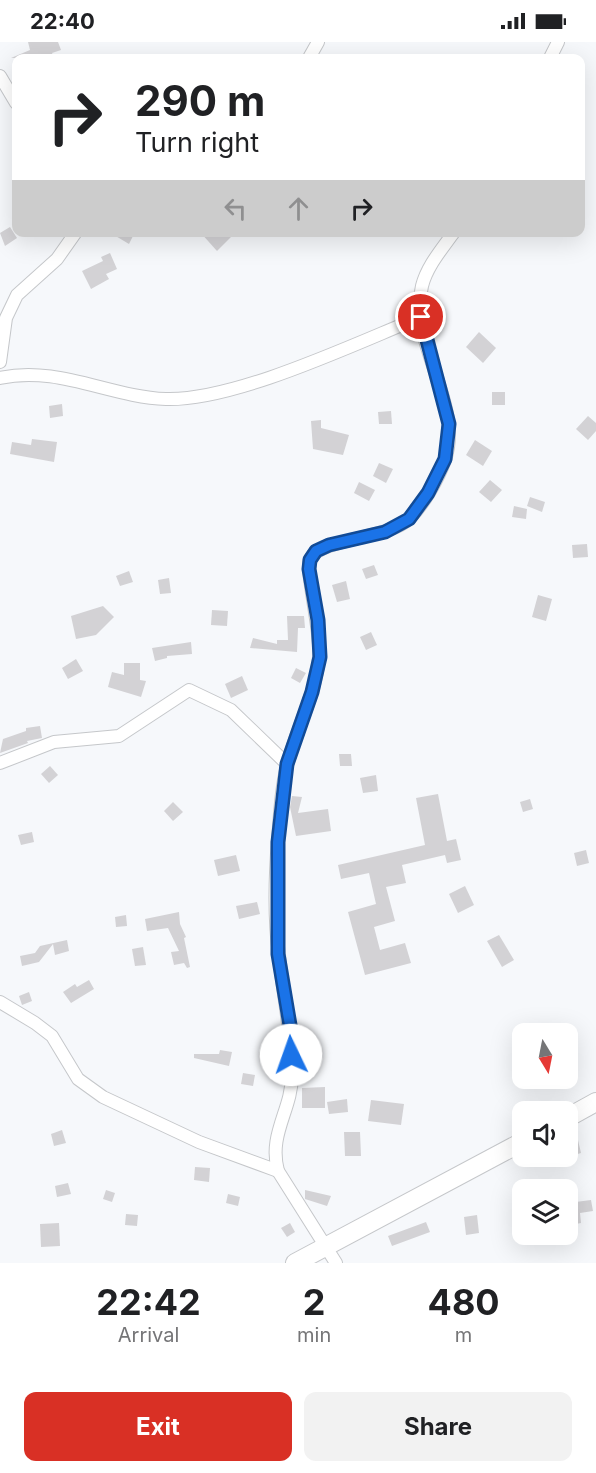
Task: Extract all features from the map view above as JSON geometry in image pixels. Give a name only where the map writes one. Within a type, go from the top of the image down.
[{"type":"main road","points":[[578,1112],[596,1102]]},
{"type":"main road","points":[[295,1263],[512,1147]]},
{"type":"street","points":[[0,76],[12,97]]},
{"type":"street","points":[[0,362],[6,318],[17,295],[57,259],[72,237]]},
{"type":"street","points":[[336,1263],[327,1245],[278,1171],[274,1144],[292,1079],[291,1031],[278,954],[278,842],[287,764],[312,692],[320,657],[318,620],[309,569],[310,560],[316,551],[329,545],[385,532],[409,519],[428,493],[445,459],[449,424],[421,317],[422,287],[430,266],[450,237]]},
{"type":"street","points":[[0,378],[11,375],[67,377],[129,395],[168,399],[199,396],[241,386],[292,368],[421,317]]},
{"type":"street","points":[[0,763],[54,742],[119,736],[189,690],[231,710],[287,764]]},
{"type":"street","points":[[0,1002],[52,1036],[78,1079],[103,1097],[199,1142],[278,1171]]},
{"type":"building","points":[[28,42],[58,42],[61,50],[52,54],[20,54],[30,50]]},
{"type":"building","points":[[10,227],[12,237],[17,238],[5,246],[0,233]]},
{"type":"building","points":[[117,237],[132,237],[129,244]]},
{"type":"building","points":[[204,237],[231,237],[217,251]]},
{"type":"building","points":[[110,253],[117,269],[106,274],[109,279],[91,289],[82,271],[103,261],[101,257]]},
{"type":"building","points":[[479,332],[496,348],[483,363],[466,347]]},
{"type":"building","points":[[492,392],[505,392],[505,405],[492,405]]},
{"type":"building","points":[[62,404],[63,416],[50,418],[49,406]]},
{"type":"building","points":[[391,411],[392,424],[379,424],[378,412]]},
{"type":"building","points":[[588,416],[596,423],[596,431],[588,440],[576,429]]},
{"type":"building","points":[[321,420],[321,428],[349,435],[343,455],[313,449],[311,421]]},
{"type":"building","points":[[32,439],[57,442],[54,462],[10,454],[12,442],[31,445]]},
{"type":"building","points":[[475,440],[492,451],[483,466],[466,455]]},
{"type":"building","points":[[379,463],[393,469],[386,483],[373,476]]},
{"type":"building","points":[[490,480],[502,490],[491,502],[479,492]]},
{"type":"building","points":[[359,482],[375,490],[369,501],[354,493]]},
{"type":"building","points":[[530,497],[545,502],[542,512],[527,506]]},
{"type":"building","points":[[514,506],[527,509],[526,519],[512,517]]},
{"type":"building","points":[[587,544],[588,557],[573,558],[572,545]]},
{"type":"building","points":[[374,565],[378,575],[366,579],[362,569]]},
{"type":"building","points":[[129,571],[133,582],[120,586],[116,576]]},
{"type":"building","points":[[169,578],[171,593],[160,594],[158,580]]},
{"type":"building","points":[[346,581],[350,599],[337,602],[332,585]]},
{"type":"building","points":[[538,595],[552,599],[546,621],[532,617]]},
{"type":"building","points":[[103,606],[114,617],[96,635],[76,639],[71,616]]},
{"type":"building","points":[[212,610],[228,611],[227,626],[211,625]]},
{"type":"building","points":[[287,616],[304,616],[305,628],[298,628],[297,652],[250,648],[253,638],[277,644],[277,640],[288,640]]},
{"type":"building","points":[[371,632],[377,645],[366,650],[360,637]]},
{"type":"building","points":[[191,642],[192,654],[167,656],[167,658],[155,661],[152,648]]},
{"type":"building","points":[[76,659],[83,671],[68,679],[62,668]]},
{"type":"building","points":[[124,663],[140,663],[140,680],[146,681],[141,697],[108,687],[112,672],[124,675]]},
{"type":"building","points":[[296,668],[306,673],[300,683],[291,678]]},
{"type":"building","points":[[242,676],[248,690],[231,698],[225,684]]},
{"type":"building","points":[[40,726],[42,738],[27,741],[28,743],[0,753],[3,739],[26,731],[26,728]]},
{"type":"building","points":[[339,754],[351,754],[352,766],[340,766]]},
{"type":"building","points":[[50,766],[58,775],[49,783],[41,774]]},
{"type":"building","points":[[376,775],[378,791],[363,793],[360,778]]},
{"type":"building","points":[[438,794],[447,841],[456,839],[461,860],[447,863],[445,855],[402,865],[406,883],[386,887],[395,921],[374,927],[380,950],[405,943],[411,963],[365,975],[348,912],[376,904],[369,873],[341,879],[338,865],[425,845],[416,798]]},
{"type":"building","points":[[292,796],[302,797],[298,813],[328,809],[331,831],[296,836],[290,807]]},
{"type":"building","points":[[530,799],[533,809],[523,812],[520,802]]},
{"type":"building","points":[[173,802],[183,812],[173,821],[164,811]]},
{"type":"building","points":[[32,832],[34,842],[21,845],[18,835]]},
{"type":"building","points":[[586,850],[589,863],[577,866],[574,853]]},
{"type":"building","points":[[236,855],[240,871],[218,876],[214,860]]},
{"type":"building","points":[[465,886],[474,905],[458,913],[449,894]]},
{"type":"building","points":[[257,902],[260,914],[239,919],[236,906]]},
{"type":"building","points":[[179,912],[180,924],[186,937],[184,938],[190,967],[187,968],[184,963],[174,965],[171,952],[179,951],[168,928],[147,931],[145,919]]},
{"type":"building","points":[[126,915],[127,926],[116,927],[115,917]]},
{"type":"building","points":[[499,935],[514,960],[502,967],[487,941]]},
{"type":"building","points":[[67,940],[69,951],[55,955],[53,944],[39,962],[22,966],[20,956],[35,953],[40,946]]},
{"type":"building","points":[[143,947],[146,965],[135,966],[132,949]]},
{"type":"building","points":[[89,980],[94,989],[71,1003],[63,992],[75,984],[77,987]]},
{"type":"building","points":[[29,992],[32,1001],[22,1005],[19,996]]},
{"type":"building","points":[[220,1050],[232,1052],[229,1066],[194,1058],[194,1054],[219,1054]]},
{"type":"building","points":[[243,1073],[255,1075],[253,1086],[241,1084]]},
{"type":"building","points":[[325,1087],[325,1108],[302,1108],[302,1088]]},
{"type":"building","points":[[347,1099],[348,1112],[329,1114],[327,1102]]},
{"type":"building","points":[[371,1100],[404,1104],[401,1125],[368,1121]]},
{"type":"building","points":[[62,1130],[66,1143],[54,1146],[51,1134]]},
{"type":"building","points":[[344,1132],[360,1132],[361,1156],[345,1156]]},
{"type":"building","points":[[195,1167],[210,1168],[209,1182],[194,1180]]},
{"type":"building","points":[[68,1183],[71,1194],[57,1197],[55,1186]]},
{"type":"building","points":[[106,1190],[115,1193],[112,1202],[103,1199]]},
{"type":"building","points":[[305,1190],[331,1196],[327,1206],[305,1199]]},
{"type":"building","points":[[228,1194],[240,1197],[238,1206],[226,1203]]},
{"type":"building","points":[[591,1200],[593,1211],[580,1213],[581,1223],[578,1224],[578,1202]]},
{"type":"building","points":[[126,1214],[138,1215],[137,1226],[125,1225]]},
{"type":"building","points":[[477,1215],[479,1233],[466,1235],[464,1217]]},
{"type":"building","points":[[426,1222],[430,1232],[392,1246],[388,1236]]},
{"type":"building","points":[[59,1223],[60,1246],[41,1247],[40,1224]]},
{"type":"building","points":[[290,1223],[295,1232],[287,1237],[281,1228]]},
{"type":"route","points":[[291,1055],[291,1031],[278,954],[278,842],[287,764],[312,692],[320,657],[318,620],[309,569],[310,560],[316,551],[329,545],[385,532],[409,519],[428,493],[445,459],[449,424],[421,317]]}]
